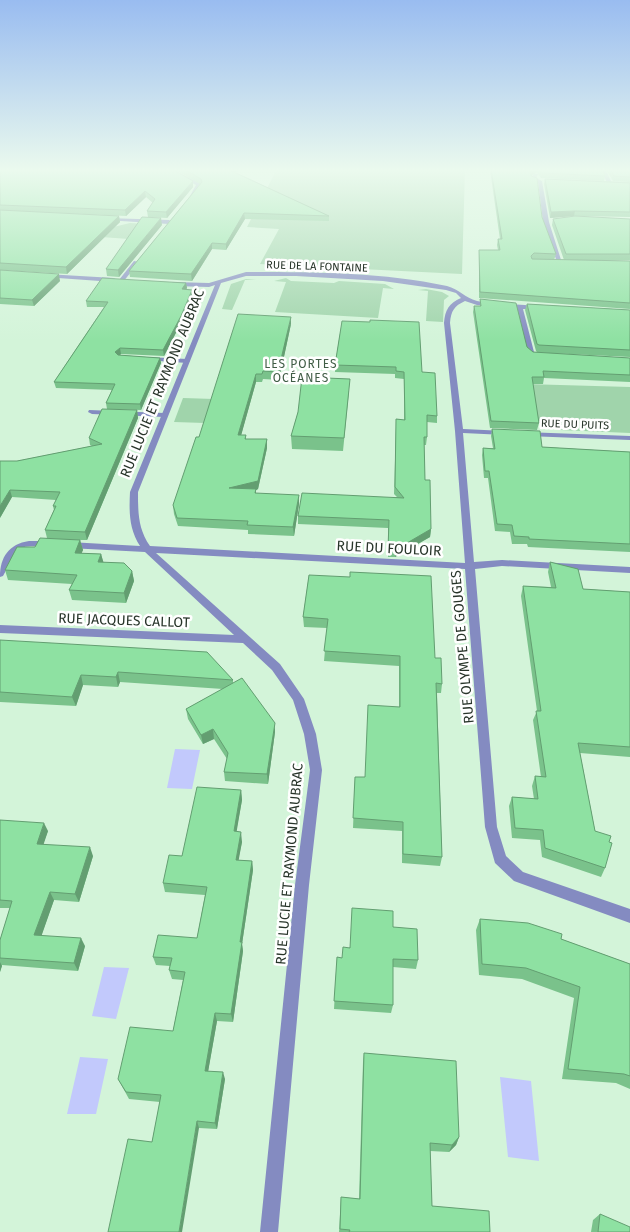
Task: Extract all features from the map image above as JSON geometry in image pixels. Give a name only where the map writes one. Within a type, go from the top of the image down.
[{"type":"street","points":[[163,230],[166,226]]},
{"type":"street","points":[[550,226],[558,262],[570,262]]},
{"type":"street","points":[[121,280],[139,259]]},
{"type":"street","name":"RUE DE LA FONTAINE","points":[[167,284],[218,284],[246,274],[296,274],[374,278],[447,288],[458,292],[465,299],[490,304],[549,308]]},
{"type":"street","points":[[37,275],[130,281]]},
{"type":"street","name":"RUE LUCIE ET RAYMOND AUBRAC","points":[[218,284],[134,492],[133,518],[137,534],[147,549],[276,668],[298,699],[310,734],[316,770],[302,885],[269,1232]]},
{"type":"street","name":"RUE OLYMPE DE GOUGES","points":[[465,299],[451,304],[448,313],[491,827],[500,858],[520,877],[630,916]]},
{"type":"street","points":[[520,306],[531,353],[534,356],[550,358]]},
{"type":"street","points":[[140,359],[187,361]]},
{"type":"street","points":[[92,412],[164,415]]},
{"type":"street","name":"RUE DU PUITS","points":[[459,431],[630,438]]},
{"type":"street","points":[[0,574],[14,549],[25,542],[147,549]]},
{"type":"street","name":"RUE DU FOULOIR","points":[[147,549],[469,566],[502,563],[630,570]]},
{"type":"street","name":"RUE JACQUES CALLOT","points":[[0,629],[246,639]]},
{"type":"green space","points":[[116,226],[149,226],[143,240],[45,233],[101,230]]},
{"type":"green space","points":[[463,226],[462,274],[260,264],[279,229],[247,227]]},
{"type":"green space","points":[[286,278],[291,281],[334,283],[339,281],[385,284],[394,289],[383,288],[378,318],[275,312],[286,282],[274,281]]},
{"type":"green space","points":[[246,279],[256,280],[245,280],[232,310],[222,309],[231,284]]},
{"type":"green space","points":[[426,289],[442,292],[449,296],[444,300],[443,322],[426,321],[428,291],[418,290]]},
{"type":"green space","points":[[525,384],[630,387],[630,433],[560,430],[557,422],[534,421]]},
{"type":"green space","points":[[183,398],[214,399],[205,423],[174,422]]},
{"type":"water","points":[[175,749],[200,750],[192,789],[167,788]]},
{"type":"water","points":[[104,967],[129,968],[116,1019],[92,1016]]},
{"type":"water","points":[[80,1057],[108,1059],[96,1114],[67,1114]]},
{"type":"water","points":[[500,1077],[531,1081],[539,1161],[508,1157]]},
{"type":"building","points":[[0,226],[108,226],[66,267],[0,263]]},
{"type":"building","points":[[135,226],[154,226],[118,270],[106,269]]},
{"type":"building","points":[[166,226],[236,226],[226,244],[212,243],[191,274],[129,271]]},
{"type":"building","points":[[500,226],[546,226],[556,254],[534,253],[531,256],[532,259],[630,261],[630,303],[480,292],[479,250],[500,250],[498,239],[502,239]]},
{"type":"building","points":[[556,226],[630,226],[630,254],[566,254]]},
{"type":"building","points":[[0,270],[59,274],[32,300],[0,298]]},
{"type":"building","points":[[102,278],[186,283],[182,289],[192,290],[163,350],[120,348],[115,352],[118,355],[160,358],[140,404],[106,403],[115,384],[54,382],[108,302],[86,301]]},
{"type":"building","points":[[480,299],[516,303],[527,347],[533,352],[630,358],[630,375],[543,371],[544,377],[532,377],[539,423],[491,421],[474,306],[481,306]]},
{"type":"building","points":[[527,304],[630,310],[630,350],[539,345],[537,344]]},
{"type":"building","points":[[238,314],[291,317],[278,372],[263,371],[262,374],[256,374],[238,435],[246,435],[245,439],[267,439],[258,481],[229,488],[256,489],[255,493],[299,495],[293,527],[247,525],[248,521],[177,518],[173,505],[196,437],[199,437]]},
{"type":"building","points":[[370,320],[419,322],[422,372],[435,373],[437,416],[427,415],[427,437],[424,437],[425,480],[430,480],[431,529],[395,550],[388,549],[389,520],[298,516],[302,493],[404,498],[395,487],[396,419],[405,420],[404,372],[396,371],[396,367],[335,365],[342,321],[370,322]]},
{"type":"building","points":[[302,377],[350,379],[344,438],[291,436],[298,412]]},
{"type":"building","points":[[102,409],[137,410],[85,532],[45,530],[60,492],[10,490],[0,506],[0,461],[17,461],[102,444],[89,438]]},
{"type":"building","points":[[492,429],[540,431],[542,447],[630,452],[630,544],[529,539],[529,537],[514,536],[512,525],[497,524],[489,471],[485,471],[483,448],[495,449]]},
{"type":"building","points":[[40,538],[80,540],[75,553],[101,554],[98,562],[124,563],[132,571],[124,593],[69,590],[77,575],[5,570],[17,547],[35,547]]},
{"type":"building","points":[[550,562],[578,569],[583,589],[630,592],[630,747],[578,743],[595,831],[611,836],[609,842],[612,843],[605,868],[545,848],[543,830],[515,828],[512,797],[538,799],[535,776],[546,777],[536,711],[541,711],[523,586],[556,588]]},
{"type":"building","points":[[350,572],[431,576],[435,658],[441,658],[442,684],[436,683],[442,857],[403,854],[403,822],[353,818],[355,777],[365,777],[368,705],[400,707],[400,656],[324,651],[328,619],[303,617],[309,575],[350,577]]},
{"type":"building","points":[[0,640],[207,652],[233,680],[118,672],[116,677],[81,675],[72,697],[0,692]]},
{"type":"building","points":[[242,678],[275,723],[267,774],[224,772],[228,753],[213,729],[201,735],[186,709]]},
{"type":"building","points":[[197,787],[241,790],[234,831],[241,832],[236,860],[252,861],[231,1014],[215,1013],[205,1071],[223,1072],[215,1123],[197,1121],[179,1232],[108,1232],[128,1139],[152,1142],[161,1095],[126,1092],[118,1079],[130,1027],[173,1031],[185,972],[169,970],[172,958],[153,957],[158,935],[197,938],[207,887],[163,883],[169,855],[182,856]]},
{"type":"building","points":[[0,820],[44,823],[37,844],[90,847],[75,894],[50,892],[34,935],[81,938],[74,963],[0,958],[0,940],[12,901],[0,900]]},
{"type":"building","points":[[352,908],[393,911],[393,927],[417,929],[418,960],[393,959],[393,1005],[334,1001],[337,957],[342,958],[343,947],[350,948]]},
{"type":"building","points":[[480,919],[528,923],[562,934],[561,939],[630,964],[630,1076],[568,1069],[580,987],[526,968],[482,964]]},
{"type":"building","points":[[364,1053],[456,1061],[459,1137],[452,1145],[430,1143],[432,1206],[489,1211],[490,1232],[349,1232],[350,1230],[340,1229],[341,1197],[360,1199]]},
{"type":"building","points":[[600,1214],[630,1227],[630,1232],[598,1232]]},
{"type":"district","name":"LES PORTES OCÉANES","points":[[301,371]]}]
